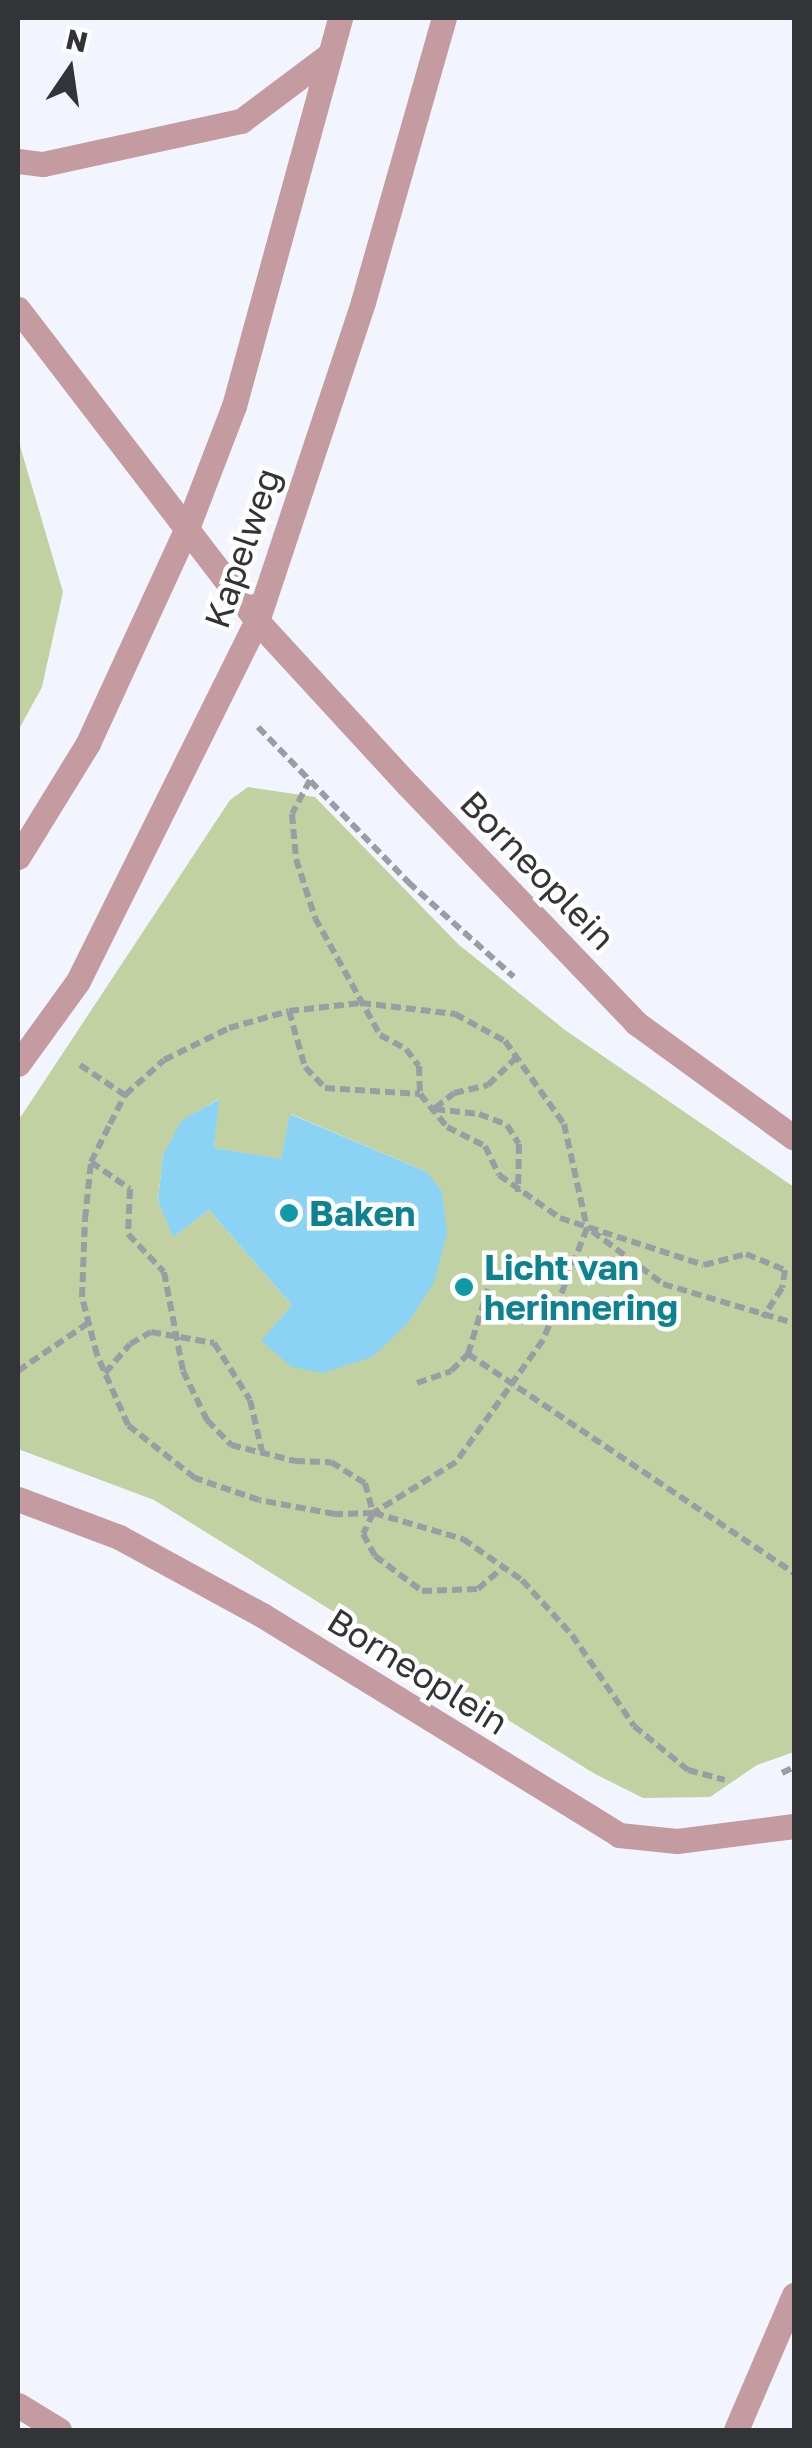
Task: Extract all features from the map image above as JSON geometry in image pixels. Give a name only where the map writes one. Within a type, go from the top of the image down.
[{"type":"street","name":"Kapelweg","points":[[18,857],[88,743],[189,524],[234,406],[340,18]]},
{"type":"street","name":"Kapelweg","points":[[18,1064],[78,981],[258,621],[363,302],[444,18]]},
{"type":"street","points":[[18,161],[44,164],[242,121],[329,56]]},
{"type":"street","name":"Borneoplein","points":[[18,309],[189,524],[258,621],[636,1023],[794,1138]]},
{"type":"street","name":"Borneoplein","points":[[18,1499],[120,1537],[262,1615],[618,1835],[678,1841],[794,1826]]},
{"type":"street","points":[[736,2430],[794,2295]]},
{"type":"street","points":[[18,2405],[59,2430]]},
{"type":"path","points":[[310,780],[292,814],[296,859],[315,918],[380,1035],[406,1049],[418,1066],[420,1094],[447,1128],[485,1146],[499,1174],[518,1192],[587,1228],[663,1284],[763,1317],[794,1323]]},
{"type":"path","points":[[502,1566],[478,1588],[422,1591],[375,1556],[363,1534],[373,1513],[456,1462],[516,1384],[543,1340],[587,1228],[564,1124],[505,1042],[455,1014],[361,1003],[289,1010],[229,1028],[164,1060],[125,1094],[92,1162],[82,1297],[105,1373],[128,1425],[195,1478],[260,1500],[335,1514],[373,1513],[463,1539],[502,1566],[572,1635],[634,1726],[688,1770],[742,1778]]},
{"type":"path","points":[[289,1010],[304,1067],[325,1088],[420,1094]]},
{"type":"path","points":[[433,1109],[454,1093],[488,1085],[516,1058]]},
{"type":"path","points":[[433,1109],[480,1114],[507,1125],[519,1144],[518,1192]]},
{"type":"path","points":[[92,1162],[130,1189],[128,1234],[164,1272],[174,1340],[207,1420],[231,1445],[331,1462],[366,1483],[373,1513]]},
{"type":"path","points":[[587,1228],[704,1265],[746,1254],[785,1270],[782,1288],[763,1317]]},
{"type":"path","points":[[417,1384],[451,1371],[468,1354],[488,1289]]},
{"type":"path","points":[[18,1371],[88,1322]]},
{"type":"path","points":[[105,1373],[130,1344],[151,1332],[174,1340],[214,1343],[250,1400],[262,1451]]},
{"type":"path","points":[[468,1354],[794,1573]]},
{"type":"path","points":[[778,1775],[794,1767]]},
{"type":"green space","points":[[18,439],[63,592],[42,687],[18,731]]},
{"type":"green space","points":[[248,787],[315,797],[458,944],[565,1030],[794,1187],[794,1752],[757,1765],[710,1797],[643,1798],[595,1774],[154,1500],[18,1449],[18,1121],[230,800]],"holes":[[[218,1099],[214,1148],[281,1160],[291,1114],[427,1172],[262,1341],[292,1305],[209,1210],[174,1236],[158,1200],[163,1155],[181,1122]]]},
{"type":"water","points":[[219,1099],[214,1148],[281,1159],[290,1114],[427,1172],[442,1192],[447,1234],[434,1282],[408,1323],[372,1357],[323,1373],[292,1367],[261,1341],[292,1305],[209,1210],[173,1237],[158,1200],[163,1155],[181,1121]]},
{"type":"place","name":"Baken","points":[[289,1213]]},
{"type":"place","name":"Licht van herinnering","points":[[464,1287]]}]
